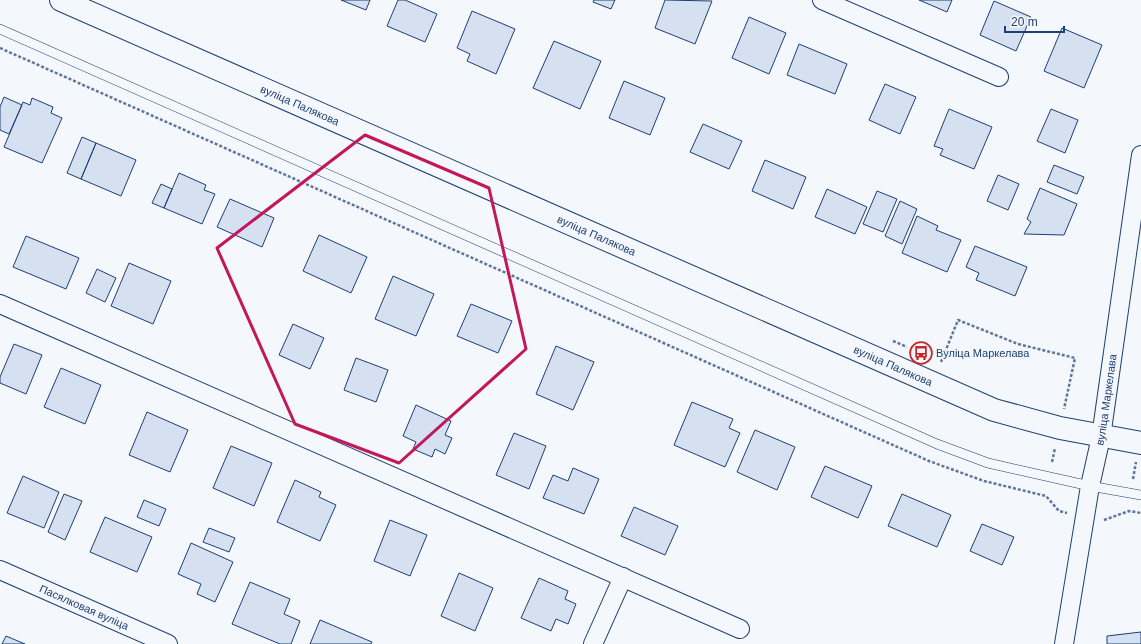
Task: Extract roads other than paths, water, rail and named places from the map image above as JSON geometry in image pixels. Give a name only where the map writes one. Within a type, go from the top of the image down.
[{"type":"street","name":"вуліца Палякова","points":[[61,0],[994,410],[1060,428],[1101,437],[1141,443]]},
{"type":"street","points":[[822,0],[1000,76]]},
{"type":"street","name":"вуліца Маркелава","points":[[1064,644],[1090,486],[1101,437],[1141,155]]},
{"type":"street","points":[[0,304],[740,629]]},
{"type":"street","name":"Пасялковая вуліца","points":[[0,570],[168,644]]},
{"type":"street","points":[[593,644],[623,577]]},
{"type":"lane","points":[[0,30],[937,444],[988,463],[1090,486],[1141,495]]},
{"type":"place","name":"Вуліца Маркелава","points":[[921,353]]}]
